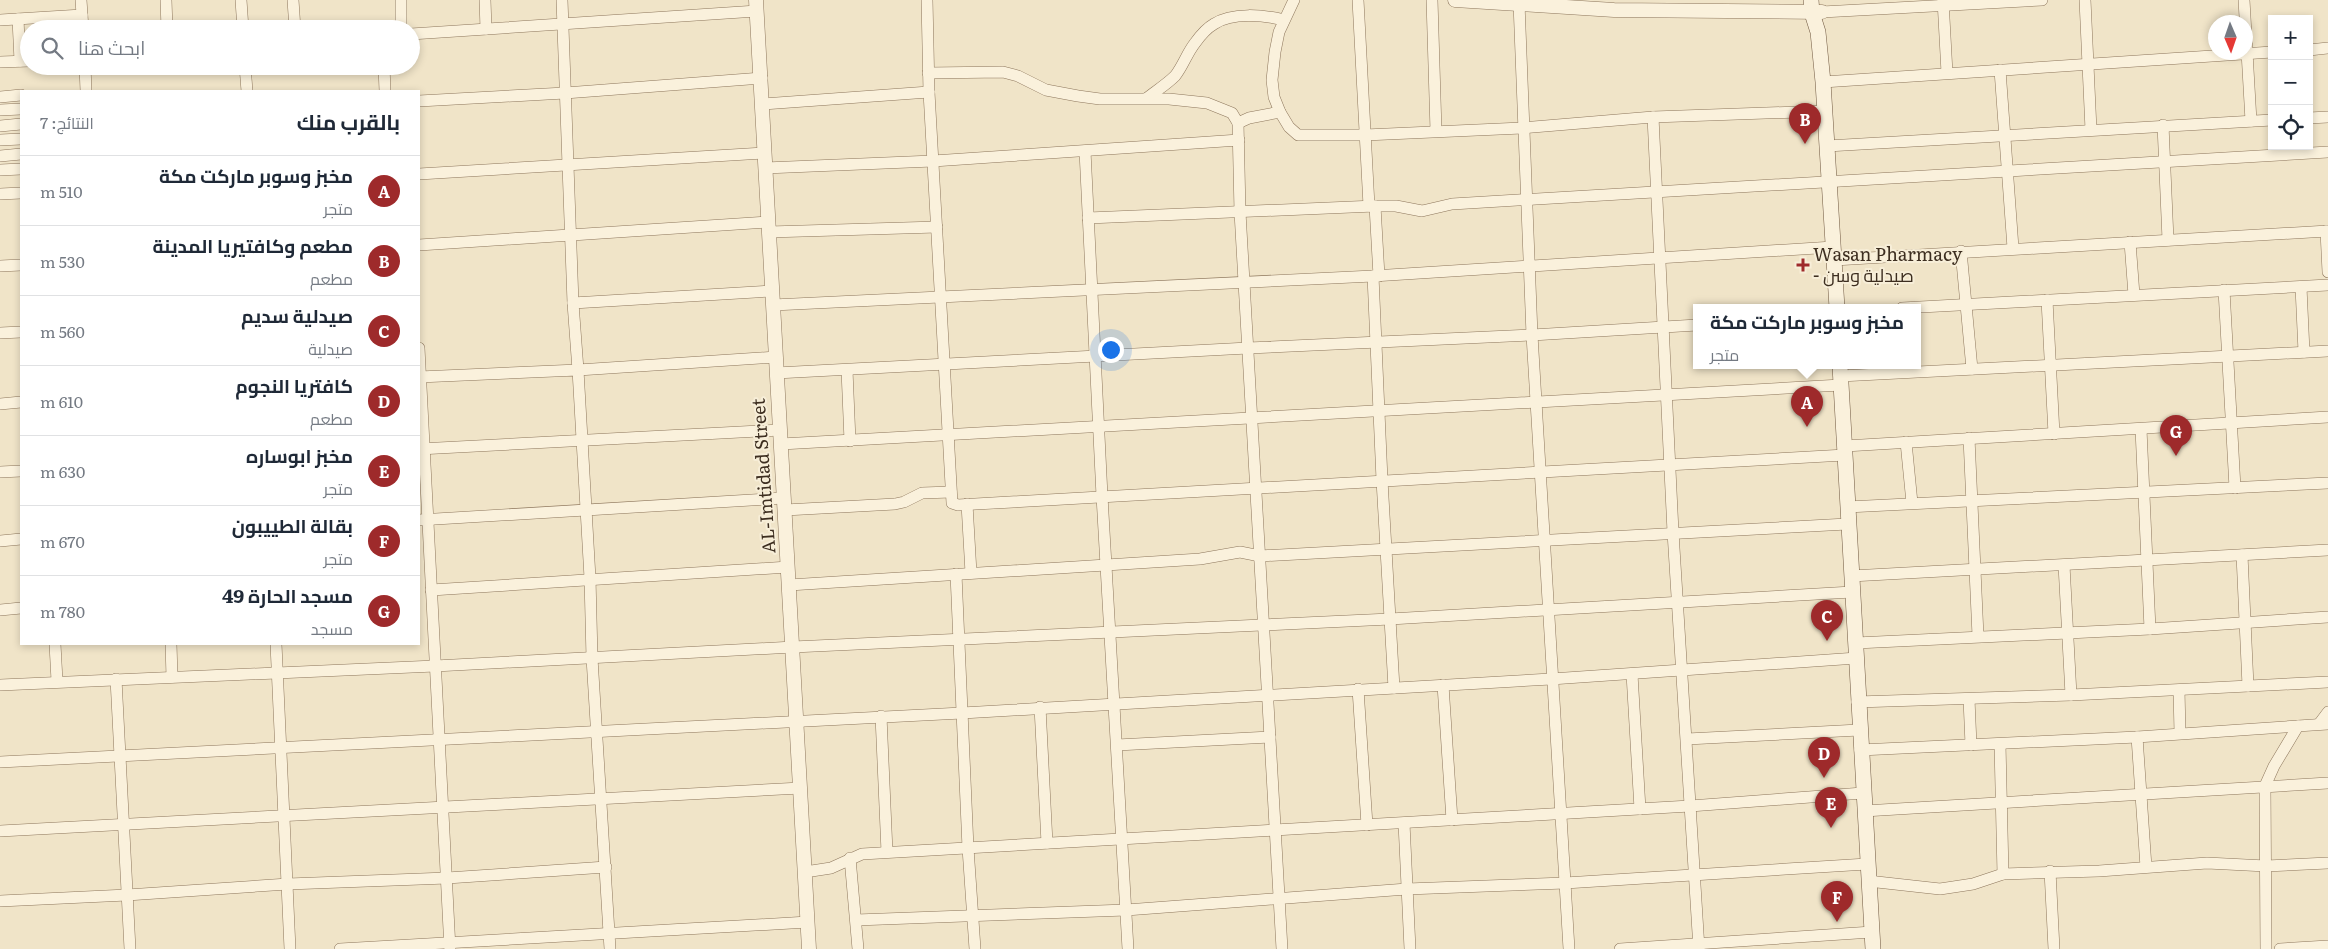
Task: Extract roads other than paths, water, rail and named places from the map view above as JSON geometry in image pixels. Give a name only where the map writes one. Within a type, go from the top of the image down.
[{"type":"main road","points":[[1817,6],[1837,304]]},
{"type":"main road","points":[[1840,375],[1847,524],[1857,658],[1857,702],[1873,949]]},
{"type":"street","points":[[81,0],[82,20]]},
{"type":"street","points":[[166,0],[167,20]]},
{"type":"street","points":[[241,0],[242,20]]},
{"type":"street","points":[[293,0],[294,20]]},
{"type":"street","points":[[401,0],[401,20]]},
{"type":"street","points":[[485,0],[486,29]]},
{"type":"street","points":[[562,0],[573,302],[587,509],[592,658],[610,949]]},
{"type":"street","points":[[927,0],[928,73],[952,503],[967,504],[1671,464],[1845,450],[1906,442],[2328,417]]},
{"type":"street","points":[[1294,0],[1284,20],[1275,52],[1272,80],[1274,97],[1280,112],[1289,127],[1298,135],[1365,135],[1522,128],[1653,117],[1825,111]]},
{"type":"street","points":[[1358,0],[1365,135],[1376,276],[1376,342],[1382,480],[1394,688]]},
{"type":"street","points":[[1432,0],[1436,131]]},
{"type":"street","points":[[1455,0],[1614,5],[1817,6],[2042,0]]},
{"type":"street","points":[[2084,0],[2091,130]]},
{"type":"street","points":[[2244,0],[2245,15]]},
{"type":"street","points":[[1519,3],[1525,199],[1542,540],[1568,949]]},
{"type":"street","points":[[1943,3],[1947,73]]},
{"type":"street","points":[[420,33],[562,24],[756,6]]},
{"type":"street","name":"AL-Imtidad Street","points":[[756,6],[762,78],[764,153],[809,949]]},
{"type":"street","points":[[0,20],[82,15]]},
{"type":"street","points":[[1147,98],[1174,77],[1193,45],[1215,23],[1232,18],[1250,17],[1270,17],[1284,20]]},
{"type":"street","points":[[18,18],[20,32]]},
{"type":"street","points":[[2313,50],[2328,48]]},
{"type":"street","points":[[2253,54],[2268,52]]},
{"type":"street","points":[[1822,82],[2208,57]]},
{"type":"street","points":[[2247,60],[2251,121]]},
{"type":"street","points":[[0,62],[20,61]]},
{"type":"street","points":[[2000,70],[2013,248]]},
{"type":"street","points":[[928,73],[1003,72],[1018,76],[1046,90],[1078,96],[1100,99],[1147,98],[1207,103],[1232,113],[1238,123],[1240,212],[1282,949]]},
{"type":"street","points":[[85,75],[86,90]]},
{"type":"street","points":[[246,75],[247,90]]},
{"type":"street","points":[[384,75],[385,90]]},
{"type":"street","points":[[420,101],[565,93],[762,78]]},
{"type":"street","points":[[763,104],[929,92]]},
{"type":"street","points":[[0,97],[20,95]]},
{"type":"street","points":[[0,110],[20,109]]},
{"type":"street","points":[[1238,123],[1249,118],[1280,112]]},
{"type":"street","points":[[1653,117],[1673,532],[1699,947]]},
{"type":"street","points":[[2313,118],[2328,117]]},
{"type":"street","points":[[1827,146],[2005,134],[2268,120]]},
{"type":"street","points":[[0,126],[20,124]]},
{"type":"street","points":[[2163,126],[2168,240]]},
{"type":"street","points":[[0,140],[20,139]]},
{"type":"street","points":[[765,168],[933,160],[1239,140]]},
{"type":"street","points":[[1085,151],[1102,496],[1128,949]]},
{"type":"street","points":[[1088,218],[1372,206],[1396,206],[1422,211],[1452,204],[1525,199],[2164,160],[2328,152]]},
{"type":"street","points":[[420,174],[764,153]]},
{"type":"street","points":[[0,156],[20,154]]},
{"type":"street","points":[[0,170],[20,169]]},
{"type":"street","points":[[0,194],[20,193]]},
{"type":"street","points":[[420,245],[570,234],[768,227],[937,226]]},
{"type":"street","points":[[573,302],[940,296],[1376,276],[1661,257],[1961,251],[2327,231],[2328,272]]},
{"type":"street","points":[[2130,242],[2134,295]]},
{"type":"street","points":[[1961,251],[1972,369]]},
{"type":"street","points":[[0,266],[20,265]]},
{"type":"street","points":[[1921,307],[2328,285]]},
{"type":"street","points":[[2300,287],[2304,352]]},
{"type":"street","points":[[2224,290],[2235,488]]},
{"type":"street","points":[[2047,300],[2054,434]]},
{"type":"street","points":[[776,373],[945,366],[1248,348],[1532,336],[1693,325]]},
{"type":"street","points":[[0,333],[20,332]]},
{"type":"street","points":[[422,449],[582,440],[780,437],[850,441],[949,436],[1667,395],[1840,375],[2328,351]]},
{"type":"street","points":[[450,946],[431,590],[423,520],[420,377],[578,370],[776,357]]},
{"type":"street","points":[[848,370],[850,441]]},
{"type":"street","points":[[0,404],[20,402]]},
{"type":"street","points":[[2141,429],[2150,629]]},
{"type":"street","points":[[1969,438],[1978,636]]},
{"type":"street","points":[[1906,442],[1912,503]]},
{"type":"street","points":[[0,472],[20,471]]},
{"type":"street","points":[[1847,507],[2328,483]]},
{"type":"street","points":[[423,520],[587,509],[785,504],[895,504],[904,502],[922,493],[951,492]]},
{"type":"street","points":[[967,504],[971,573]]},
{"type":"street","points":[[789,585],[1200,559],[1240,552],[1260,556],[1847,524]]},
{"type":"street","points":[[0,541],[20,539]]},
{"type":"street","points":[[1851,576],[2328,550]]},
{"type":"street","points":[[2242,555],[2248,686]]},
{"type":"street","points":[[2064,565],[2071,695]]},
{"type":"street","points":[[431,590],[590,578],[788,567]]},
{"type":"street","points":[[956,574],[968,848],[975,949]]},
{"type":"street","points":[[0,685],[57,681],[435,666],[959,638],[1547,610],[1852,592]]},
{"type":"street","points":[[0,610],[20,608]]},
{"type":"street","points":[[1856,643],[2150,629],[2328,618]]},
{"type":"street","points":[[55,645],[57,681]]},
{"type":"street","points":[[170,645],[172,677]]},
{"type":"street","points":[[276,645],[290,949]]},
{"type":"street","points":[[0,762],[1394,688],[1857,658]]},
{"type":"street","points":[[1632,674],[1640,809]]},
{"type":"street","points":[[116,679],[130,949]]},
{"type":"street","points":[[1857,702],[2071,695],[2328,682]]},
{"type":"street","points":[[1442,685],[1452,820]]},
{"type":"street","points":[[1358,690],[1367,825]]},
{"type":"street","points":[[2179,690],[2180,733]]},
{"type":"street","points":[[1969,699],[1971,745]]},
{"type":"street","points":[[1040,707],[1047,843]]},
{"type":"street","points":[[1860,750],[2137,737],[2323,724],[2328,712]]},
{"type":"street","points":[[881,716],[886,852]]},
{"type":"street","points":[[2266,949],[2265,786],[2274,766],[2298,726]]},
{"type":"street","points":[[1687,739],[1859,730]]},
{"type":"street","points":[[1117,746],[1270,737]]},
{"type":"street","points":[[2137,737],[2146,867]]},
{"type":"street","points":[[2000,744],[2003,874]]},
{"type":"street","points":[[1864,811],[2328,783]]},
{"type":"street","points":[[0,831],[801,788]]},
{"type":"street","points":[[805,872],[831,868],[862,854],[886,852],[1560,814],[1863,793]]},
{"type":"street","points":[[1404,823],[1410,949]]},
{"type":"street","points":[[850,858],[858,949]]},
{"type":"street","points":[[1868,881],[1940,889],[1973,884],[2003,874],[2099,871],[2207,863],[2266,866],[2328,864]]},
{"type":"street","points":[[856,920],[1126,910],[1407,889],[1695,876],[1867,864]]},
{"type":"street","points":[[0,901],[128,895],[288,884],[447,878],[606,867]]},
{"type":"street","points":[[2050,872],[2054,949]]},
{"type":"street","points":[[340,949],[450,946],[808,922]]},
{"type":"street","points":[[1620,949],[1699,947],[1872,932]]},
{"type":"street","points":[[2280,949],[2328,946]]},
{"type":"place","name":"مطعم وكافتيريا المدينة","points":[[1805,144]]},
{"type":"place","name":"Wasan Pharmacy - صيدلية وسن","points":[[1803,265]]},
{"type":"place","name":"مخبز وسوبر ماركت مكة","points":[[1807,427]]},
{"type":"place","name":"مسجد الحارة 49","points":[[2176,456]]},
{"type":"place","name":"صيدلية سديم","points":[[1827,641]]},
{"type":"place","name":"كافتريا النجوم","points":[[1824,778]]},
{"type":"place","name":"مخبز ابوساره","points":[[1831,828]]},
{"type":"place","name":"بقالة الطييبون","points":[[1837,922]]}]
